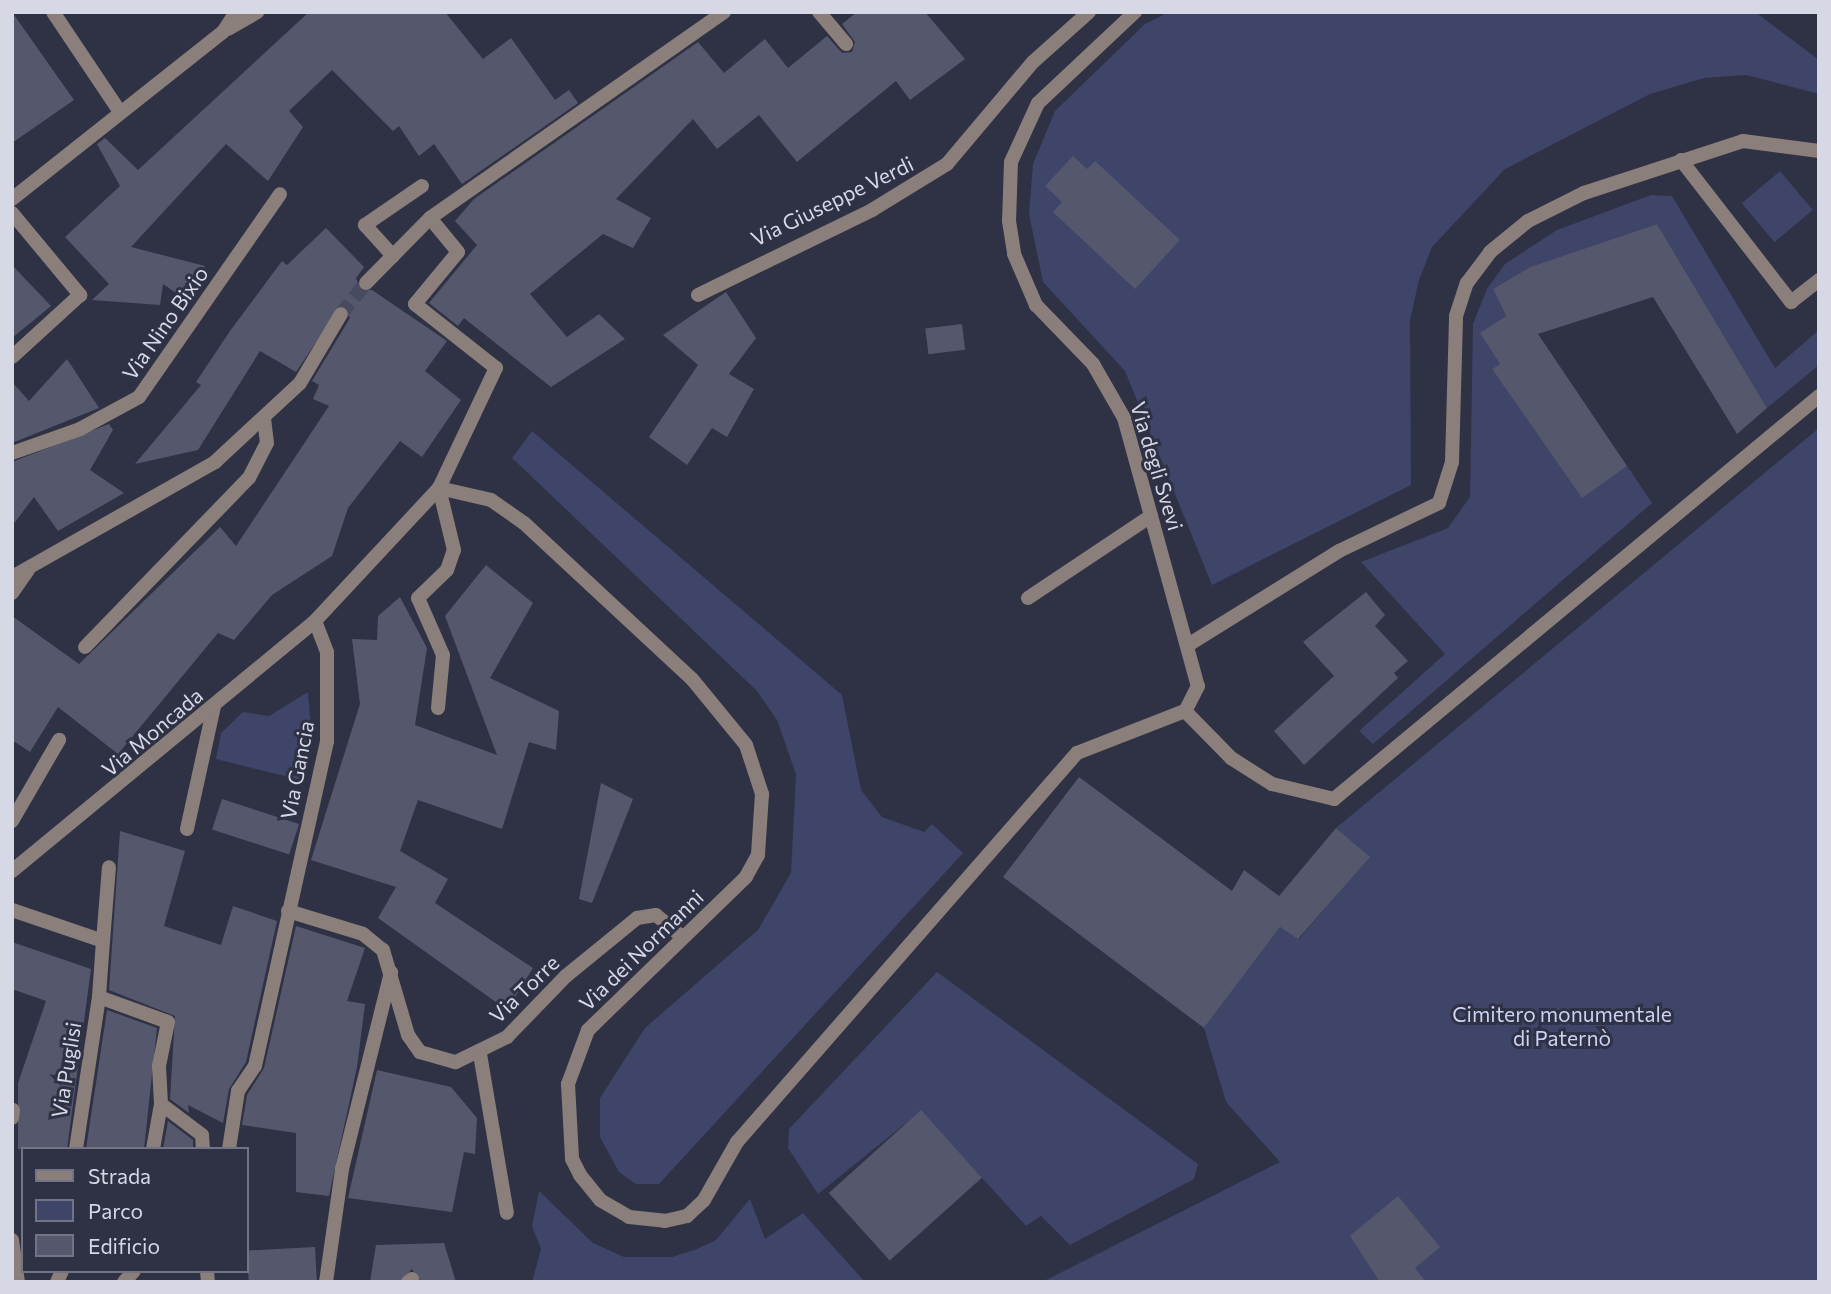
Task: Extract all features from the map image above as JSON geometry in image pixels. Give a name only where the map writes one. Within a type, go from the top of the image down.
[{"type":"street","points":[[53,12],[120,112]]},
{"type":"street","points":[[223,32],[236,12]]},
{"type":"street","points":[[12,199],[223,32],[257,12]]},
{"type":"street","points":[[366,283],[430,218],[724,12]]},
{"type":"street","points":[[819,12],[846,44]]},
{"type":"street","name":"Via Giuseppe Verdi","points":[[698,295],[927,179],[965,150],[1009,89],[1089,12]]},
{"type":"street","name":"Via degli Svevi","points":[[1135,12],[1038,103],[1011,162],[1009,220],[1014,254],[1036,305],[1093,365],[1124,418],[1198,685],[1185,711]]},
{"type":"street","points":[[1188,645],[1339,551],[1434,509],[1452,463],[1452,348],[1467,283],[1490,252],[1528,221],[1584,192],[1743,141],[1819,151]]},
{"type":"street","points":[[1682,160],[1791,302],[1819,280]]},
{"type":"street","points":[[393,256],[365,225],[422,186]]},
{"type":"street","name":"Via Nino Bixio","points":[[12,453],[80,429],[139,397],[280,194]]},
{"type":"street","points":[[12,213],[80,295],[12,357]]},
{"type":"street","points":[[315,621],[439,488],[496,368],[415,304],[458,252],[430,218]]},
{"type":"street","points":[[12,577],[215,462],[264,420],[300,383],[341,314]]},
{"type":"street","points":[[1185,711],[1231,758],[1272,784],[1334,799],[1819,396]]},
{"type":"street","points":[[85,647],[249,478],[267,443],[264,420]]},
{"type":"street","points":[[438,708],[443,655],[418,598],[447,570],[454,550],[439,488]]},
{"type":"street","name":"Via dei Normanni","points":[[439,488],[491,500],[524,523],[692,679],[746,745],[762,794],[758,855],[746,877],[588,1030],[568,1084],[572,1159],[600,1200],[629,1217],[665,1221],[687,1216],[704,1200],[737,1142],[1077,753],[1185,711]]},
{"type":"street","points":[[1028,598],[1151,516]]},
{"type":"street","points":[[12,593],[31,566]]},
{"type":"street","name":"Via Moncada","points":[[12,871],[315,621]]},
{"type":"street","name":"Via Gancia","points":[[229,1147],[238,1091],[255,1066],[327,741],[327,652],[315,621]]},
{"type":"street","points":[[187,830],[214,706]]},
{"type":"street","points":[[12,821],[59,740]]},
{"type":"street","name":"Via Puglisi","points":[[76,1147],[99,997],[110,867]]},
{"type":"street","points":[[12,910],[103,941]]},
{"type":"street","points":[[288,911],[363,934],[392,967],[408,1035],[420,1052],[456,1062],[480,1055],[507,1213]]},
{"type":"street","name":"Via Torre","points":[[480,1055],[637,918],[656,915],[683,938]]},
{"type":"street","points":[[326,1282],[342,1169],[392,967]]},
{"type":"street","points":[[99,997],[168,1022],[159,1066],[161,1104],[153,1147]]},
{"type":"street","points":[[161,1104],[202,1135],[203,1147]]},
{"type":"street","points":[[12,1118],[13,1110]]},
{"type":"street","points":[[12,1240],[18,1282]]},
{"type":"green space","points":[[1169,12],[1755,12],[1819,60],[1819,94],[1746,75],[1704,78],[1650,94],[1505,169],[1432,247],[1419,280],[1410,320],[1411,485],[1212,585],[1125,371],[1043,282],[1029,214],[1033,164],[1055,111],[1145,24]]},
{"type":"green space","points":[[1780,171],[1813,210],[1774,242],[1742,203]]},
{"type":"green space","points":[[1651,195],[1672,196],[1775,368],[1819,330],[1819,365],[1767,408],[1657,224],[1530,267],[1493,289],[1506,316],[1481,333],[1500,364],[1492,369],[1582,497],[1627,466],[1652,503],[1373,744],[1359,731],[1445,654],[1361,562],[1448,528],[1470,497],[1473,324],[1487,289],[1505,264],[1557,230]]},
{"type":"green space","name":"Cimitero monumentale di Paternò","points":[[1819,428],[1819,1282],[1042,1282],[1280,1162],[1226,1102],[1204,1028],[1280,927],[1299,939],[1369,857],[1336,828]]},
{"type":"green space","points":[[532,431],[842,695],[861,790],[882,817],[924,832],[932,824],[963,853],[659,1184],[636,1184],[619,1172],[600,1137],[600,1098],[645,1028],[758,930],[791,873],[796,774],[777,720],[757,691],[512,458]]},
{"type":"green space","points":[[308,692],[311,730],[301,780],[216,759],[221,733],[243,712],[269,716]]},
{"type":"green space","points":[[937,972],[1198,1164],[1194,1179],[1070,1245],[1041,1216],[1026,1226],[921,1111],[818,1194],[788,1148],[789,1129]]},
{"type":"green space","points":[[539,1191],[593,1243],[624,1257],[672,1257],[697,1249],[716,1240],[750,1199],[765,1239],[803,1213],[865,1282],[532,1282],[541,1249],[532,1226]]},
{"type":"building","points":[[12,12],[74,100],[12,143]]},
{"type":"building","points":[[309,12],[445,12],[483,59],[511,38],[555,100],[569,90],[578,103],[462,184],[434,144],[419,156],[399,126],[393,131],[332,70],[289,111],[303,127],[268,181],[226,144],[131,247],[205,266],[186,300],[163,284],[160,305],[92,300],[109,284],[65,237],[120,186],[97,144],[105,138],[138,170]]},
{"type":"building","points":[[857,12],[925,12],[965,59],[910,100],[896,81],[797,162],[759,115],[717,149],[693,119],[616,199],[651,218],[633,248],[603,234],[530,294],[567,337],[599,314],[625,339],[551,387],[464,318],[458,326],[429,303],[477,245],[455,221],[474,199],[698,42],[724,73],[765,39],[788,68],[827,36],[842,53],[852,52],[855,42],[842,24]]},
{"type":"building","points":[[1073,156],[1087,169],[1095,161],[1180,240],[1135,289],[1053,212],[1062,202],[1045,186]]},
{"type":"building","points":[[1657,224],[1767,408],[1737,434],[1653,297],[1538,334],[1627,466],[1582,498],[1492,369],[1500,364],[1480,333],[1506,316],[1493,289],[1530,267]]},
{"type":"building","points":[[326,228],[364,267],[356,278],[360,290],[372,290],[447,341],[425,371],[461,400],[422,457],[400,441],[348,508],[332,556],[272,595],[234,640],[218,633],[118,754],[58,707],[30,752],[12,740],[12,616],[79,664],[220,527],[236,546],[329,406],[313,399],[319,385],[312,381],[350,318],[342,304],[296,372],[260,351],[198,450],[135,464],[201,385],[196,382],[282,261],[287,265]]},
{"type":"building","points":[[12,265],[51,306],[12,338]]},
{"type":"building","points":[[726,292],[756,338],[729,374],[754,389],[727,437],[712,428],[687,465],[649,437],[698,365],[663,335]]},
{"type":"building","points":[[962,324],[965,350],[928,354],[925,329]]},
{"type":"building","points":[[67,359],[99,408],[12,443],[12,382],[29,401]]},
{"type":"building","points":[[109,424],[113,430],[90,470],[124,493],[58,531],[34,497],[12,526],[12,462]]},
{"type":"building","points":[[486,565],[533,603],[490,678],[559,711],[556,750],[529,742],[502,829],[418,800],[400,851],[448,879],[435,903],[533,968],[507,1010],[378,918],[396,887],[311,860],[360,704],[352,639],[377,640],[378,616],[400,597],[427,648],[415,725],[497,755],[445,616]]},
{"type":"building","points":[[1366,592],[1385,615],[1375,626],[1408,661],[1394,673],[1398,678],[1304,765],[1274,731],[1334,676],[1303,642]]},
{"type":"building","points":[[1079,777],[1232,891],[1244,870],[1279,896],[1336,828],[1370,857],[1298,939],[1280,927],[1204,1028],[1003,877]]},
{"type":"building","points":[[601,783],[633,799],[592,903],[579,899]]},
{"type":"building","points":[[222,799],[299,824],[289,854],[212,829]]},
{"type":"building","points":[[120,831],[185,851],[164,926],[221,945],[233,906],[277,921],[246,1062],[229,1089],[223,1123],[188,1105],[189,1113],[170,1099],[175,1016],[109,990]]},
{"type":"building","points":[[296,926],[365,948],[347,1001],[365,1004],[357,1067],[329,1196],[296,1192],[296,1133],[242,1125],[247,1095],[264,1068]]},
{"type":"building","points":[[12,942],[91,969],[67,1147],[18,1149],[18,1083],[46,1001],[12,989]]},
{"type":"building","points":[[107,1010],[157,1028],[144,1147],[86,1147]]},
{"type":"building","points":[[377,1070],[451,1087],[477,1118],[475,1154],[464,1152],[452,1212],[348,1198]]},
{"type":"building","points":[[921,1110],[982,1178],[890,1261],[829,1193]]},
{"type":"building","points":[[168,1121],[193,1140],[193,1147],[163,1147]]},
{"type":"building","points":[[1398,1196],[1440,1247],[1415,1268],[1426,1282],[1380,1282],[1350,1236]]},
{"type":"building","points":[[444,1243],[456,1282],[421,1282],[412,1269],[399,1282],[370,1282],[376,1245]]},
{"type":"building","points":[[315,1247],[317,1282],[249,1282],[248,1251]]},
{"type":"tunnel","points":[[341,314],[366,283]]}]
